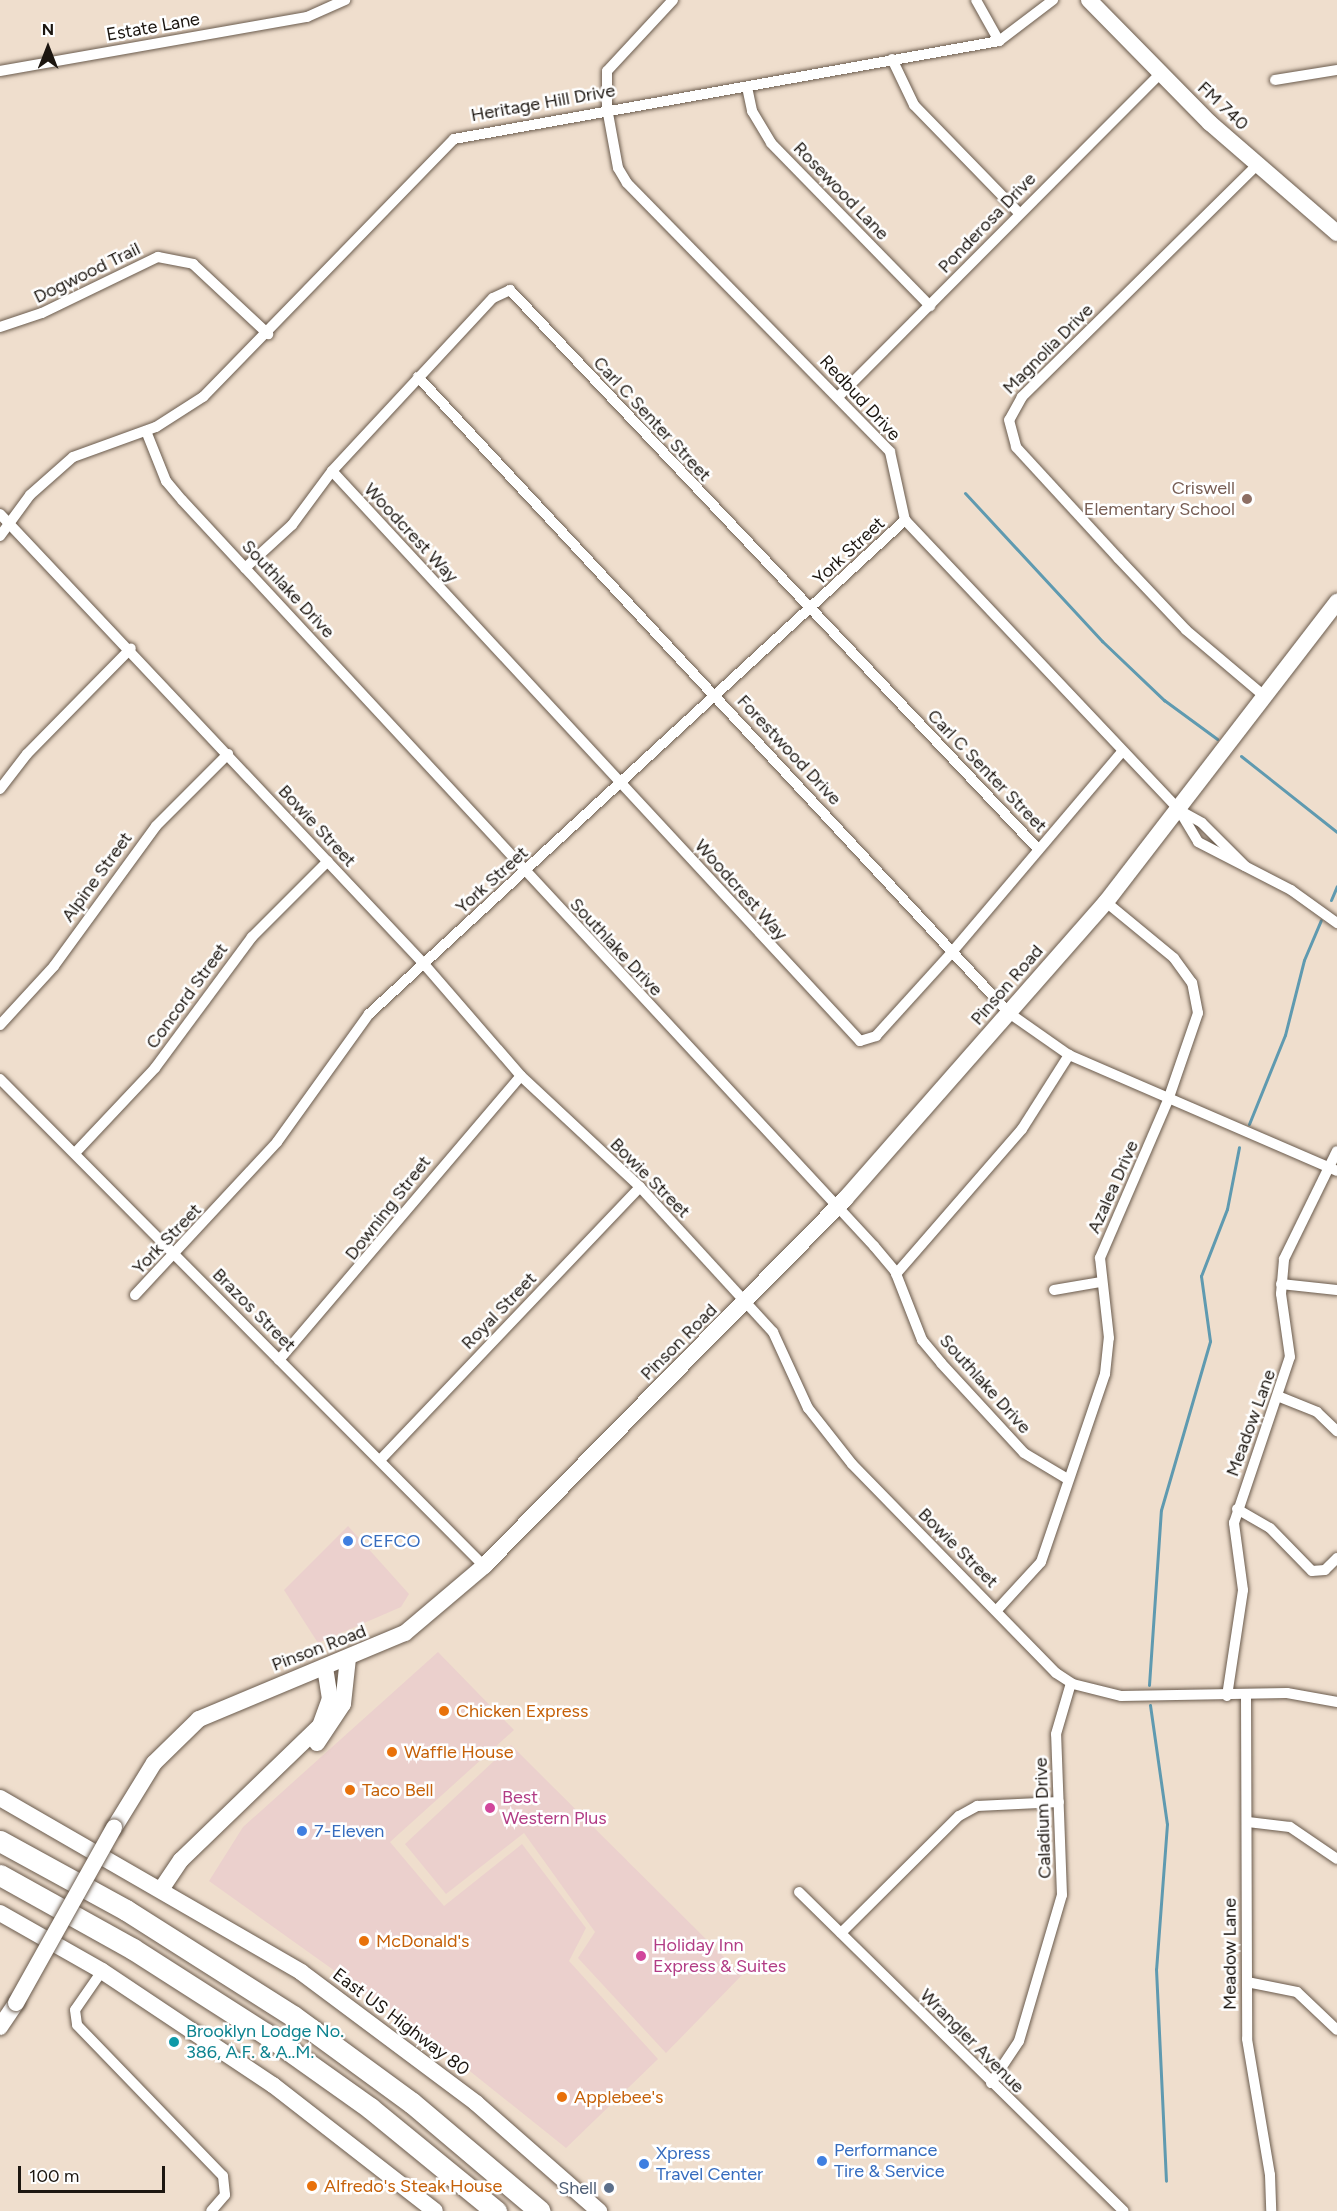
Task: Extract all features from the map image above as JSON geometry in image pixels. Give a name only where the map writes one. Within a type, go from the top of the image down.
[{"type":"highway","points":[[0,1841],[126,1910],[293,2016],[412,2103],[540,2211]]},
{"type":"highway","points":[[0,1875],[159,1965],[266,2034],[369,2108],[496,2211]]},
{"type":"main road","name":"FM 740","points":[[1089,0],[1161,74],[1337,233]]},
{"type":"main road","name":"Pinson Road","points":[[0,2027],[154,1763],[199,1719],[348,1658],[418,1625],[484,1566],[838,1208],[1106,902],[1179,810],[1263,695],[1337,602]]},
{"type":"main road","points":[[269,1775],[300,1759],[334,1725],[343,1704],[348,1658]]},
{"type":"main road","points":[[162,1888],[181,1860],[324,1719],[330,1699],[325,1667]]},
{"type":"main road","name":"East US Highway 80","points":[[0,1798],[162,1888],[301,1972],[476,2103],[599,2211]]},
{"type":"main road","points":[[0,1913],[102,1971],[273,2085],[435,2211]]},
{"type":"street","name":"Estate Lane","points":[[0,71],[307,17],[345,0]]},
{"type":"street","name":"Redbud Drive","points":[[673,0],[612,61],[607,108],[618,168],[627,183],[890,452],[905,520]]},
{"type":"street","points":[[976,0],[999,41]]},
{"type":"street","name":"Heritage Hill Drive","points":[[0,536],[9,522],[73,457],[146,431],[203,397],[268,334],[454,139],[607,108],[747,87],[999,41],[1053,0]]},
{"type":"street","points":[[892,59],[914,105],[1019,213]]},
{"type":"street","points":[[1275,80],[1337,70]]},
{"type":"street","name":"Ponderosa Drive","points":[[838,397],[1019,213],[1161,74]]},
{"type":"street","name":"Rosewood Lane","points":[[747,87],[752,111],[771,143],[930,306]]},
{"type":"street","name":"Magnolia Drive","points":[[1258,164],[1022,397],[1009,420],[1017,447],[1118,558],[1186,630],[1263,695]]},
{"type":"street","name":"Dogwood Trail","points":[[0,327],[42,313],[158,257],[193,264],[268,334]]},
{"type":"street","name":"Carl C Senter Street","points":[[245,568],[292,525],[332,471],[493,298],[502,291],[517,293],[622,415],[1038,849]]},
{"type":"street","name":"Forestwood Drive","points":[[418,377],[1009,1013],[1069,1055],[1325,1168],[1337,1170]]},
{"type":"street","name":"Southlake Drive","points":[[146,431],[166,481],[838,1208],[896,1274],[922,1340],[941,1363],[1024,1453],[1066,1478]]},
{"type":"street","name":"Woodcrest Way","points":[[332,471],[860,1041],[876,1036],[953,951],[1122,752]]},
{"type":"street","name":"Bowie Street","points":[[0,514],[131,648],[424,964],[521,1076],[640,1187],[773,1332],[796,1388],[823,1430],[1071,1683],[1120,1696],[1227,1696],[1287,1693],[1337,1702]]},
{"type":"street","points":[[905,520],[1179,810],[1197,842],[1245,866],[1337,923]]},
{"type":"street","name":"York Street","points":[[135,1295],[176,1256],[277,1142],[354,1030],[623,785],[715,696],[905,520]]},
{"type":"street","points":[[0,789],[27,754],[131,648]]},
{"type":"street","name":"Alpine Street","points":[[0,1025],[54,966],[156,826],[228,754]]},
{"type":"street","points":[[1179,810],[1202,823],[1245,866]]},
{"type":"street","name":"Concord Street","points":[[75,1153],[154,1068],[252,937],[328,861]]},
{"type":"street","name":"Azalea Drive","points":[[997,1610],[1041,1562],[1066,1478],[1109,1356],[1101,1281],[1106,1236],[1168,1100],[1196,1028],[1192,983],[1174,958],[1106,902]]},
{"type":"street","points":[[896,1274],[1022,1129],[1069,1055]]},
{"type":"street","name":"Downing Street","points":[[279,1360],[388,1239],[450,1154],[521,1076]]},
{"type":"street","name":"Brazos Street","points":[[0,1079],[279,1360],[382,1458],[484,1566]]},
{"type":"street","name":"Meadow Lane","points":[[1227,1696],[1244,1590],[1234,1535],[1237,1509],[1280,1397],[1291,1343],[1281,1284],[1284,1259],[1325,1168],[1337,1151]]},
{"type":"street","name":"Royal Street","points":[[382,1458],[640,1187]]},
{"type":"street","points":[[1054,1290],[1101,1281]]},
{"type":"street","points":[[1281,1284],[1337,1290]]},
{"type":"street","points":[[1280,1397],[1317,1413],[1337,1431]]},
{"type":"street","points":[[1237,1509],[1270,1528],[1312,1571],[1325,1570],[1337,1558]]},
{"type":"street","name":"Caladium Drive","points":[[991,2083],[1019,2041],[1062,1895],[1058,1715],[1071,1683]]},
{"type":"street","name":"Meadow Lane","points":[[1246,1695],[1247,2039],[1270,2175],[1270,2211]]},
{"type":"street","points":[[841,1933],[959,1816],[977,1806],[1059,1802]]},
{"type":"street","points":[[1248,1822],[1290,1827],[1337,1859]]},
{"type":"street","name":"Wrangler Avenue","points":[[799,1892],[991,2083],[1124,2211]]},
{"type":"street","points":[[102,1971],[75,2010],[77,2025],[223,2176],[225,2195],[211,2211]]},
{"type":"street","points":[[1247,1982],[1297,1992],[1337,2030]]},
{"type":"shaded area","points":[[348,1526],[409,1594],[401,1607],[318,1643],[284,1590]]},
{"type":"shaded area","points":[[438,1652],[514,1730],[390,1842],[444,1906],[522,1844],[586,1928],[569,1961],[658,2059],[566,2148],[426,2036],[209,1881],[243,1827]]},
{"type":"shaded area","points":[[511,1745],[742,1975],[666,2053],[578,1958],[595,1932],[524,1833],[446,1894],[405,1844]]},
{"type":"waterway","points":[[965,493],[1102,641],[1164,700],[1217,739]]},
{"type":"waterway","points":[[1241,756],[1337,832]]},
{"type":"waterway","points":[[1331,900],[1337,886]]},
{"type":"waterway","points":[[1249,1124],[1285,1035],[1304,960],[1321,920]]},
{"type":"waterway","points":[[1149,1685],[1161,1510],[1210,1341],[1201,1276],[1227,1209],[1239,1147]]},
{"type":"waterway","points":[[1150,1705],[1167,1824],[1156,1969],[1166,2181]]},
{"type":"place","name":"Criswell Elementary School","points":[[1247,499]]},
{"type":"place","name":"CEFCO","points":[[348,1541]]},
{"type":"place","name":"Chicken Express","points":[[444,1711]]},
{"type":"place","name":"Waffle House","points":[[392,1752]]},
{"type":"place","name":"Taco Bell","points":[[350,1790]]},
{"type":"place","name":"Best Western Plus","points":[[490,1808]]},
{"type":"place","name":"7-Eleven","points":[[302,1831]]},
{"type":"place","name":"McDonald's","points":[[364,1941]]},
{"type":"place","name":"Holiday Inn Express & Suites","points":[[641,1956]]},
{"type":"place","name":"Brooklyn Lodge No. 386, A.F. & A..M.","points":[[174,2042]]},
{"type":"place","name":"Applebee's","points":[[562,2097]]},
{"type":"place","name":"Performance Tire & Service","points":[[822,2161]]},
{"type":"place","name":"Xpress Travel Center","points":[[644,2164]]},
{"type":"place","name":"Alfredo's Steak House","points":[[312,2186]]},
{"type":"place","name":"Shell","points":[[609,2188]]}]
